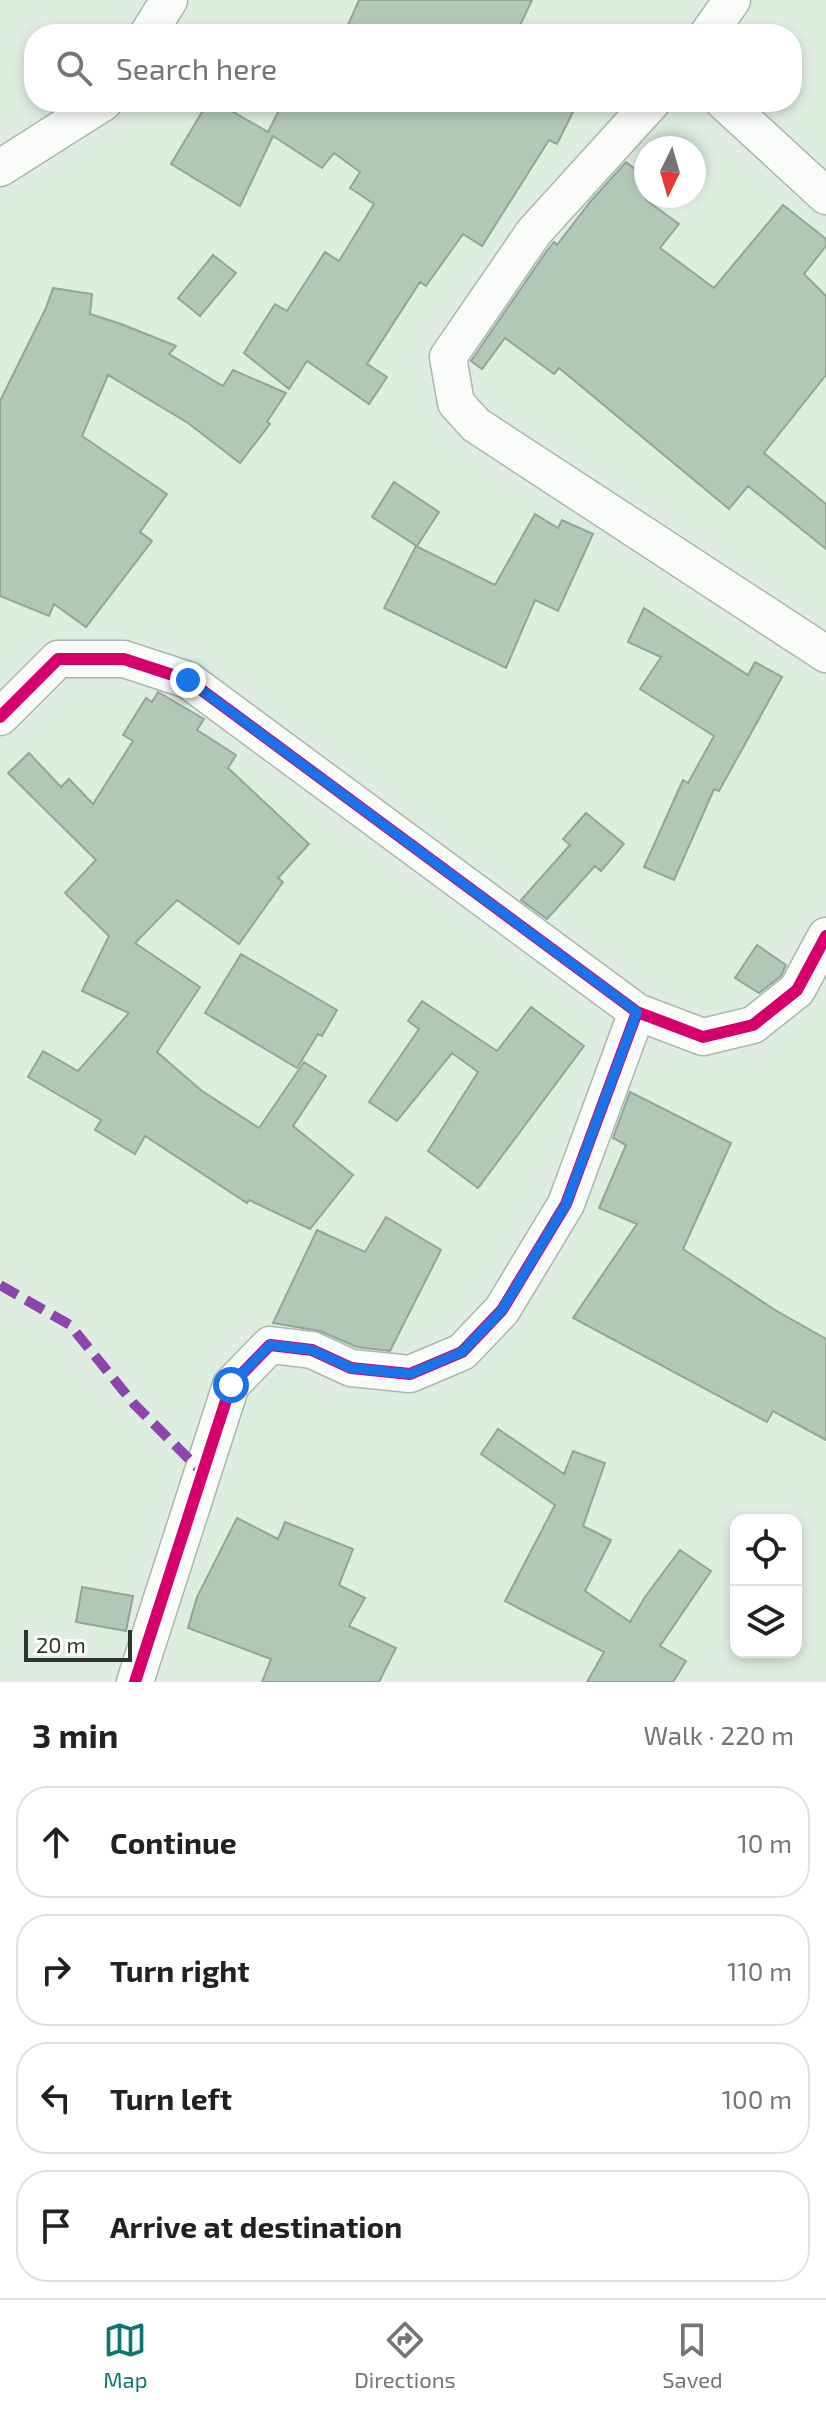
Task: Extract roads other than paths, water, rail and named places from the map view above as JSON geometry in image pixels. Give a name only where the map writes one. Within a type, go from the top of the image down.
[{"type":"street","points":[[154,24],[169,0]]},
{"type":"street","points":[[715,24],[732,0]]},
{"type":"street","points":[[0,168],[88,112]]},
{"type":"street","points":[[643,112],[534,232],[448,357],[456,403],[476,425],[826,654]]},
{"type":"street","points":[[735,112],[826,196]]},
{"type":"street","points":[[0,717],[58,659],[124,659],[188,680],[637,1012],[703,1037],[753,1025],[797,990],[826,936]]},
{"type":"street","points":[[135,1682],[231,1385],[270,1345],[312,1350],[351,1368],[410,1374],[462,1352],[502,1310],[566,1204],[637,1012]]}]
